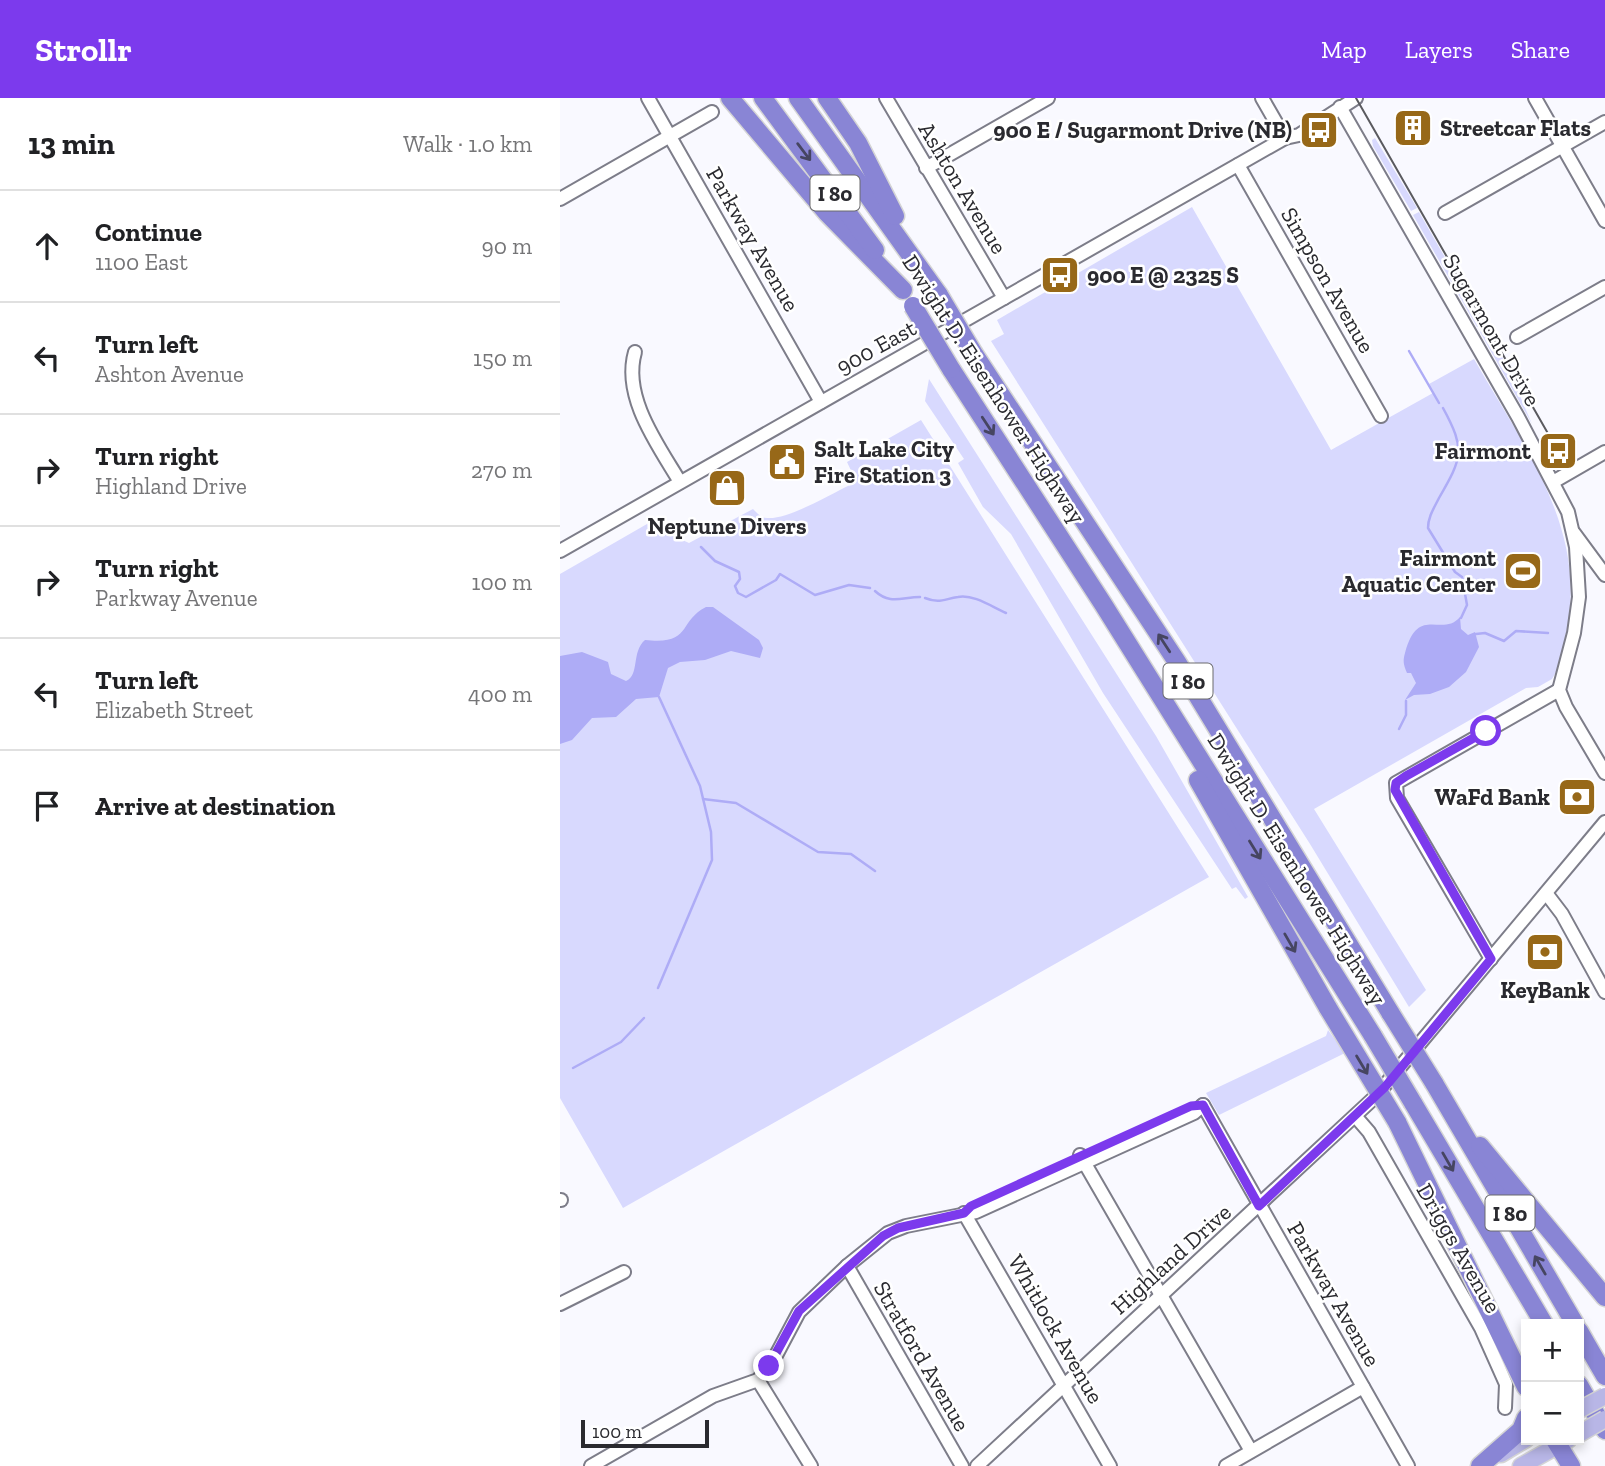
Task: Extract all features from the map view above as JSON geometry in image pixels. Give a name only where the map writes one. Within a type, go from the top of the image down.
[{"type":"highway","points":[[730,98],[827,213],[903,290]]},
{"type":"highway","name":"Dwight D. Eisenhower Highway","points":[[763,98],[824,178],[903,290],[1373,1036],[1541,1319]]},
{"type":"highway","name":"Dwight D. Eisenhower Highway","points":[[798,98],[939,295],[974,354],[1177,662],[1434,1083],[1572,1319]]},
{"type":"highway","points":[[827,98],[858,143],[927,278]]},
{"type":"highway","points":[[1103,604],[1259,891],[1396,1122],[1521,1378]]},
{"type":"highway","points":[[1445,1102],[1605,1297]]},
{"type":"highway","points":[[1584,1340],[1605,1376]]},
{"type":"highway","points":[[1584,1393],[1605,1430]]},
{"type":"highway","points":[[1480,1466],[1521,1430]]},
{"type":"highway","points":[[1562,1445],[1572,1466]]},
{"type":"main road","points":[[1584,1407],[1605,1396]]},
{"type":"main road","points":[[1584,1431],[1605,1419]]},
{"type":"main road","points":[[1480,1466],[1521,1442]]},
{"type":"main road","points":[[1521,1466],[1555,1445]]},
{"type":"street","name":"Parkway Avenue","points":[[648,98],[821,401]]},
{"type":"street","name":"Ashton Avenue","points":[[887,98],[1004,298]]},
{"type":"street","points":[[926,168],[1048,98]]},
{"type":"street","points":[[1262,98],[1285,138]]},
{"type":"street","name":"900 East","points":[[560,551],[1285,138],[1294,128],[1324,111],[1340,107],[1356,98]]},
{"type":"street","points":[[1535,98],[1605,221]]},
{"type":"street","name":"Sugarmont Drive","points":[[1340,107],[1553,482],[1574,533],[1605,575]]},
{"type":"street","points":[[560,199],[712,113]]},
{"type":"street","points":[[1445,213],[1605,122]]},
{"type":"street","name":"Simpson Avenue","points":[[1238,165],[1381,416]]},
{"type":"street","points":[[1517,337],[1605,287]]},
{"type":"street","points":[[635,352],[631,372],[645,422],[680,482]]},
{"type":"street","points":[[1553,482],[1605,452]]},
{"type":"street","points":[[1574,533],[1579,574],[1578,610],[1559,690],[1566,707],[1605,773]]},
{"type":"street","points":[[1491,959],[1397,798],[1396,783],[1559,690]]},
{"type":"street","name":"Highland Drive","points":[[976,1466],[1385,1087],[1605,822]]},
{"type":"street","points":[[1546,893],[1562,914],[1605,992]]},
{"type":"street","name":"Parkway Avenue","points":[[1082,1158],[1191,1106],[1203,1105],[1408,1466]]},
{"type":"street","name":"Driggs Avenue","points":[[1356,1116],[1368,1132],[1481,1328],[1506,1384],[1505,1408]]},
{"type":"street","points":[[591,1466],[713,1396],[758,1380],[773,1361],[799,1311],[846,1266],[893,1230],[964,1213],[971,1206],[1082,1158],[1251,1451]]},
{"type":"street","name":"Whitlock Avenue","points":[[964,1213],[1110,1466]]},
{"type":"street","name":"Stratford Avenue","points":[[846,1266],[962,1466]]},
{"type":"street","points":[[560,1304],[624,1272]]},
{"type":"street","points":[[758,1380],[770,1395],[811,1466]]},
{"type":"street","points":[[1226,1466],[1363,1387]]},
{"type":"shaded area","points":[[1375,138],[1417,208],[1411,211],[1373,146],[1372,140]]},
{"type":"shaded area","points":[[1192,207],[1331,450],[1433,393],[1429,384],[1474,359],[1531,457],[1561,526],[1569,562],[1571,599],[1562,654],[1552,679],[1538,687],[1526,688],[1314,809],[1426,990],[1409,1007],[1310,844],[991,341],[1004,334],[997,320]]},
{"type":"shaded area","points":[[1419,212],[1483,324],[1477,327],[1413,215]]},
{"type":"shaded area","points":[[1486,328],[1507,366],[1532,424],[1480,332]]},
{"type":"shaded area","points":[[929,379],[1156,736],[1248,897],[1245,899],[1236,887],[1232,889],[1103,693],[1011,534],[983,507],[958,463],[964,459],[925,401]]},
{"type":"shaded area","points":[[921,420],[1209,877],[623,1208],[560,1098],[560,574],[647,524],[689,543],[753,509],[767,518],[797,511],[850,485],[849,480],[854,477],[847,462]]},
{"type":"shaded area","points":[[1328,1030],[1345,1053],[1219,1115],[1206,1093],[1326,1036]]},
{"type":"water","points":[[706,607],[713,607],[759,640],[763,648],[760,658],[731,651],[705,660],[680,662],[668,668],[659,697],[636,699],[616,717],[592,718],[572,740],[560,744],[560,656],[582,652],[608,662],[611,674],[626,681],[633,674],[638,651],[645,640],[660,641],[678,636],[691,619]]},
{"type":"water","points":[[1460,617],[1461,629],[1468,635],[1475,632],[1479,647],[1466,672],[1449,687],[1430,694],[1414,695],[1405,700],[1416,683],[1411,673],[1407,673],[1404,662],[1410,638],[1423,626],[1446,625]]},
{"type":"waterway","points":[[1409,351],[1439,403]]},
{"type":"waterway","points":[[1443,408],[1455,434],[1458,454],[1453,473],[1432,513],[1428,528],[1455,572],[1462,577],[1467,605],[1461,618]]},
{"type":"waterway","points":[[701,547],[715,561],[739,572],[740,579],[735,586],[738,593],[746,597],[776,580],[780,574],[815,595],[849,585],[870,588]]},
{"type":"waterway","points":[[875,591],[891,599],[920,597]]},
{"type":"waterway","points":[[925,598],[938,601],[970,597],[1006,613]]},
{"type":"waterway","points":[[1476,634],[1485,633],[1504,641],[1516,631],[1548,633]]},
{"type":"waterway","points":[[658,988],[712,860],[711,832],[700,786],[659,697]]},
{"type":"waterway","points":[[1399,729],[1406,715],[1406,701]]},
{"type":"waterway","points":[[703,799],[736,803],[818,852],[851,854],[875,871]]},
{"type":"waterway","points":[[573,1068],[621,1042],[644,1018]]},
{"type":"tram line","points":[[1356,98],[1562,458]]},
{"type":"place","name":"Streetcar Flats","points":[[1413,128]]},
{"type":"place","name":"900 E / Sugarmont Drive (NB)","points":[[1319,130]]},
{"type":"place","name":"900 E @ 2325 S","points":[[1060,275]]},
{"type":"place","name":"Fairmont","points":[[1558,451]]},
{"type":"place","name":"Salt Lake City Fire Station 3","points":[[787,462]]},
{"type":"place","name":"Neptune Divers","points":[[727,488]]},
{"type":"place","name":"Fairmont Aquatic Center","points":[[1523,571]]},
{"type":"place","name":"WaFd Bank","points":[[1577,797]]},
{"type":"place","name":"KeyBank","points":[[1545,952]]},
{"type":"route","points":[[769,1366],[799,1311],[846,1266],[883,1236],[898,1228],[964,1213],[971,1206],[1191,1106],[1203,1105],[1259,1206],[1385,1087],[1491,959],[1397,798],[1395,790],[1396,783],[1406,776],[1486,731]]}]
